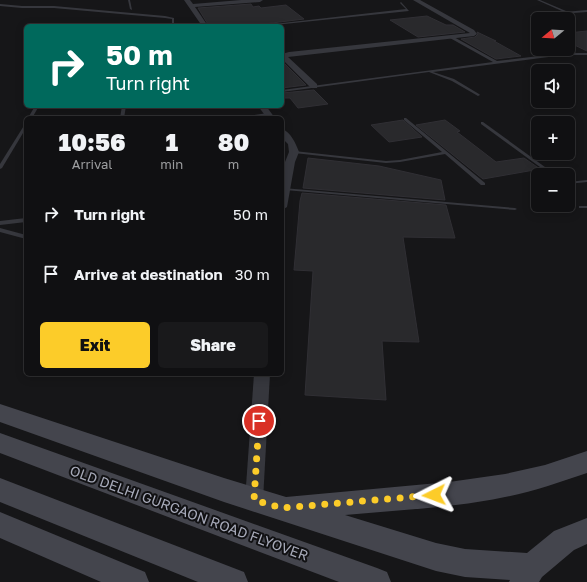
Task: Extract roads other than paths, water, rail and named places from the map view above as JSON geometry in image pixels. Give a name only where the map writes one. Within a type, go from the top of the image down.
[{"type":"main road","points":[[0,413],[254,500],[436,557],[465,563],[527,574],[564,540],[587,531]]},
{"type":"main road","name":"OLD DELHI GURGAON ROAD FLYOVER","points":[[0,444],[377,582]]},
{"type":"main road","points":[[282,508],[449,494],[505,486],[545,476],[587,462]]},
{"type":"main road","points":[[0,490],[234,582]]},
{"type":"main road","points":[[0,525],[135,582]]},
{"type":"street","points":[[188,3],[260,0]]},
{"type":"street","points":[[284,56],[451,37],[474,33],[416,0]]},
{"type":"street","points":[[188,3],[204,24]]},
{"type":"street","points":[[284,57],[314,86]]},
{"type":"street","points":[[264,108],[270,116]]},
{"type":"street","points":[[284,134],[292,144],[294,152],[290,162],[284,196]]},
{"type":"street","points":[[254,500],[262,376]]},
{"type":"lane","points":[[130,0],[131,9]]},
{"type":"lane","points":[[538,0],[567,12],[587,11]]},
{"type":"lane","points":[[276,24],[408,10],[401,3]]},
{"type":"lane","points":[[0,5],[54,7],[165,17],[174,19],[173,24]]},
{"type":"lane","points":[[451,37],[496,62]]},
{"type":"lane","points":[[284,91],[562,54],[587,54]]},
{"type":"lane","points":[[427,71],[453,80],[478,95]]},
{"type":"lane","points":[[405,119],[483,184]]},
{"type":"lane","points":[[482,123],[544,168]]},
{"type":"lane","points":[[0,168],[24,127]]},
{"type":"lane","points":[[294,152],[386,162],[444,153]]},
{"type":"lane","points":[[575,182],[587,181]]},
{"type":"lane","points":[[285,190],[515,209]]},
{"type":"lane","points":[[581,206],[587,207]]},
{"type":"lane","points":[[0,223],[24,220]]},
{"type":"lane","points":[[0,230],[24,236]]}]
